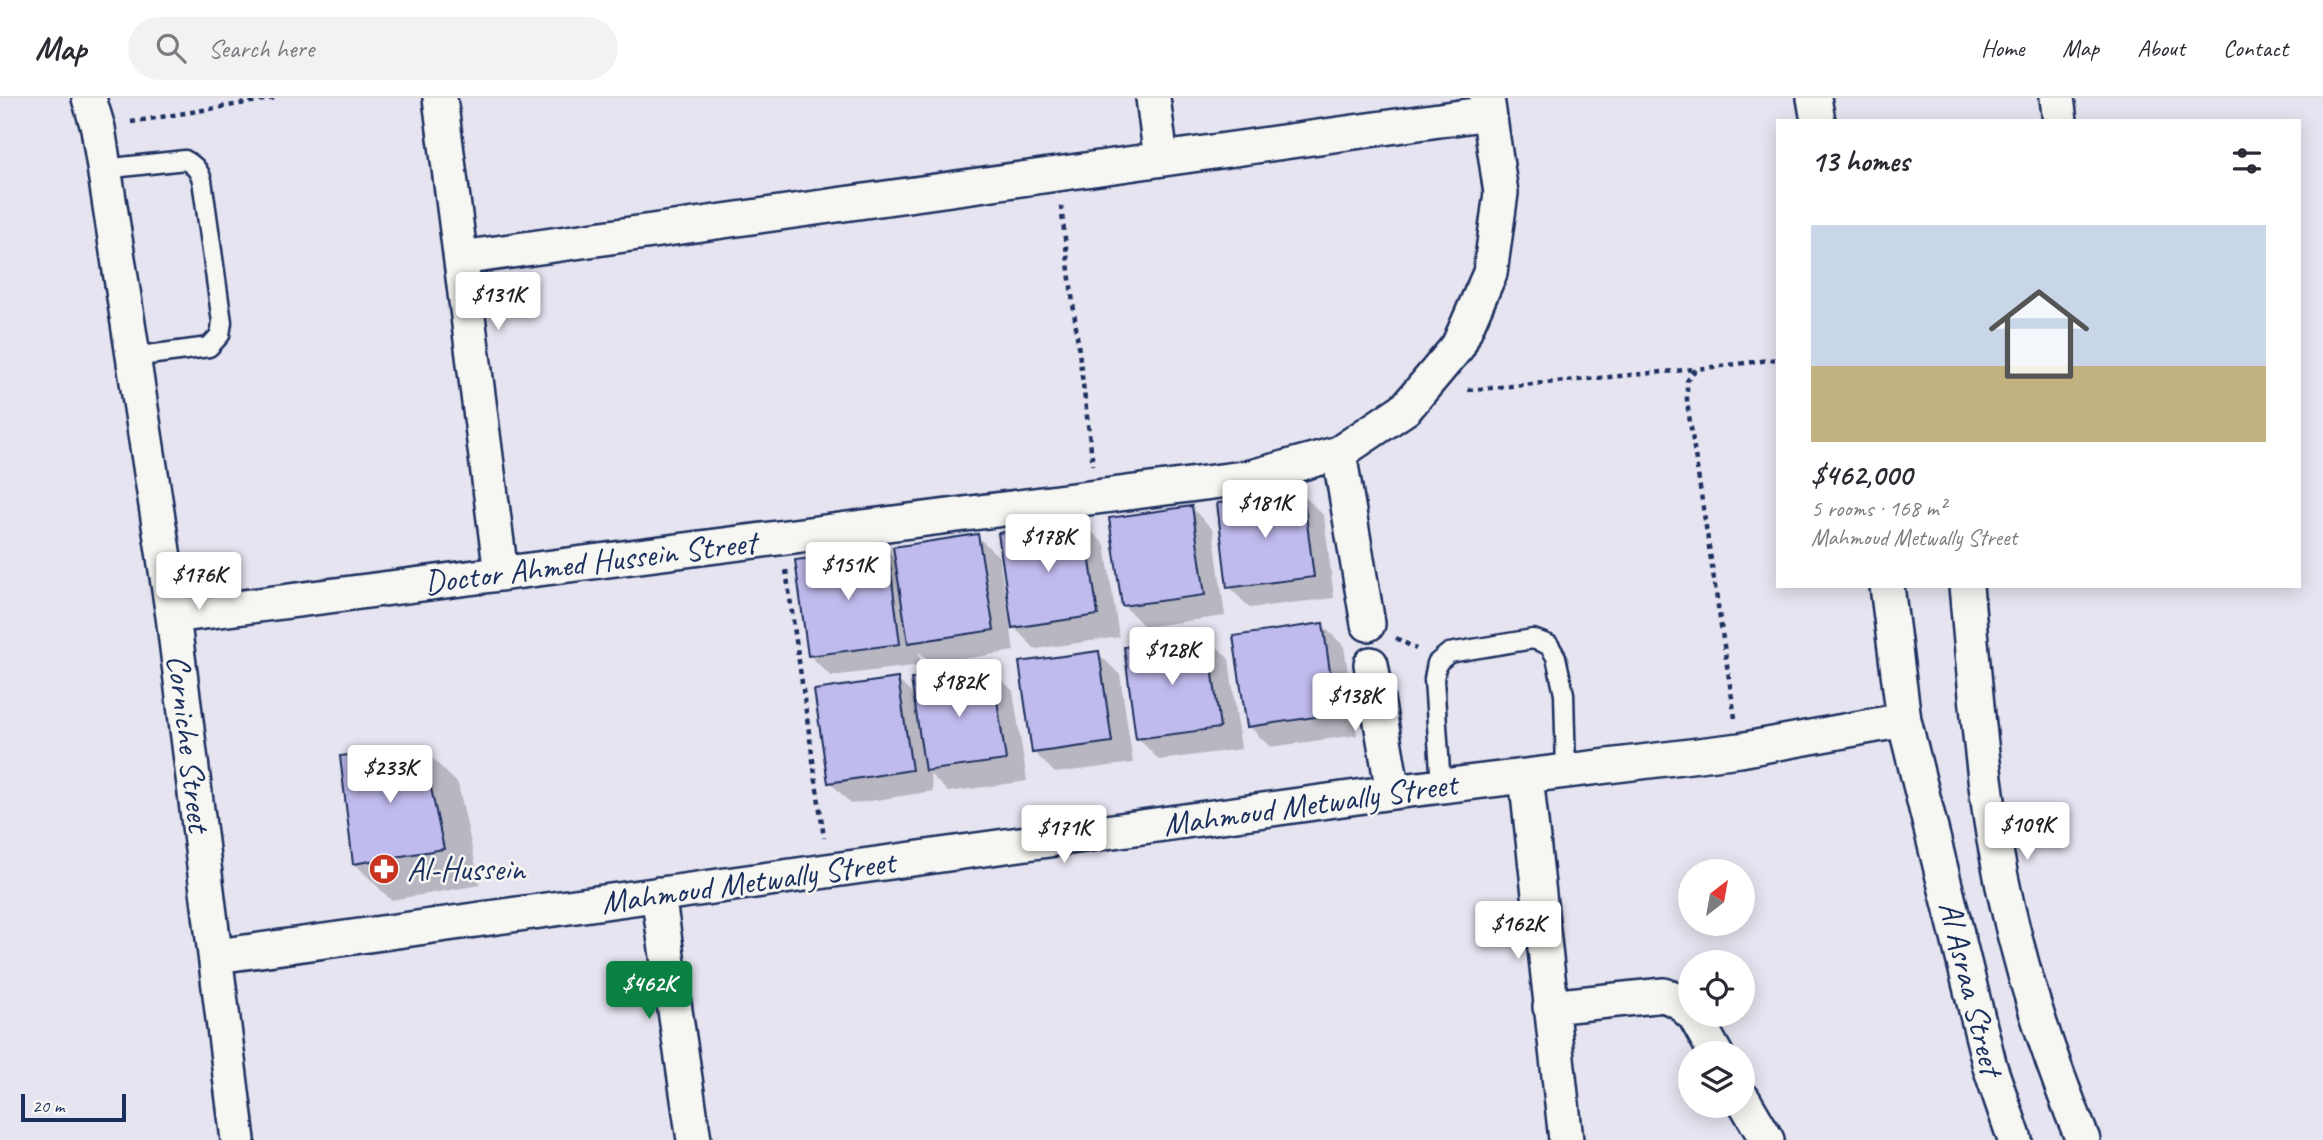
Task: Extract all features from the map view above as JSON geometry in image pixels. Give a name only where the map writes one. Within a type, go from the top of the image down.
[{"type":"street","points":[[440,98],[501,574]]},
{"type":"street","points":[[1153,98],[1161,159]]},
{"type":"street","points":[[1814,98],[1818,119]]},
{"type":"street","points":[[2057,98],[2060,119]]},
{"type":"street","points":[[461,258],[1161,159],[1488,106]]},
{"type":"street","name":"Doctor Ahmed Hussein Street","points":[[173,616],[1251,478],[1339,453],[1406,408],[1418,394],[1458,346],[1490,273],[1501,193],[1488,106]]},
{"type":"street","name":"Corniche Street","points":[[94,113],[173,616],[238,1140]]},
{"type":"street","points":[[1339,453],[1368,624]]},
{"type":"street","name":"Al Asraa Street","points":[[1887,588],[1904,720],[1990,1067],[2015,1140]]},
{"type":"street","name":"Al Asraa Street","points":[[1966,588],[1984,773],[2013,929],[2036,1014],[2083,1140]]},
{"type":"street","points":[[1371,664],[1394,792]]},
{"type":"street","name":"Mahmoud Metwally Street","points":[[216,956],[1394,792],[1740,750],[1904,720]]},
{"type":"street","points":[[1526,776],[1566,1140]]},
{"type":"street","points":[[658,894],[694,1140]]},
{"type":"street","points":[[1550,1007],[1664,995],[1678,1001]]},
{"type":"street","points":[[1754,1118],[1767,1140]]},
{"type":"lane","points":[[104,169],[185,160],[199,171],[202,180],[222,322],[220,335],[209,347],[133,357]]},
{"type":"lane","points":[[1441,786],[1434,679],[1437,663],[1450,653],[1533,639],[1549,645],[1556,657],[1564,694],[1566,771]]},
{"type":"path","points":[[94,113],[275,98]]},
{"type":"path","points":[[1056,174],[1097,497]]},
{"type":"path","points":[[1418,394],[1776,359]]},
{"type":"path","points":[[1696,369],[1687,381],[1687,402],[1740,750]]},
{"type":"path","points":[[781,538],[829,870]]},
{"type":"path","points":[[1368,624],[1424,653],[1437,663]]},
{"type":"building","points":[[1303,492],[1314,577],[1227,588],[1217,503]]},
{"type":"building","points":[[1192,506],[1205,595],[1122,606],[1109,518]]},
{"type":"building","points":[[1084,521],[1098,615],[1012,628],[998,533]]},
{"type":"building","points":[[978,534],[994,630],[908,643],[893,547]]},
{"type":"building","points":[[888,549],[900,644],[808,656],[795,560]]},
{"type":"building","points":[[1323,623],[1336,714],[1247,727],[1233,636]]},
{"type":"building","points":[[1208,635],[1220,728],[1136,739],[1124,647]]},
{"type":"building","points":[[1099,651],[1112,742],[1032,753],[1019,662]]},
{"type":"building","points":[[992,667],[1006,760],[925,771],[911,679]]},
{"type":"building","points":[[898,678],[912,770],[828,783],[814,690]]},
{"type":"building","points":[[422,746],[444,849],[353,864],[340,756]]},
{"type":"place","name":"Al-Hussein","points":[[384,869]]}]
